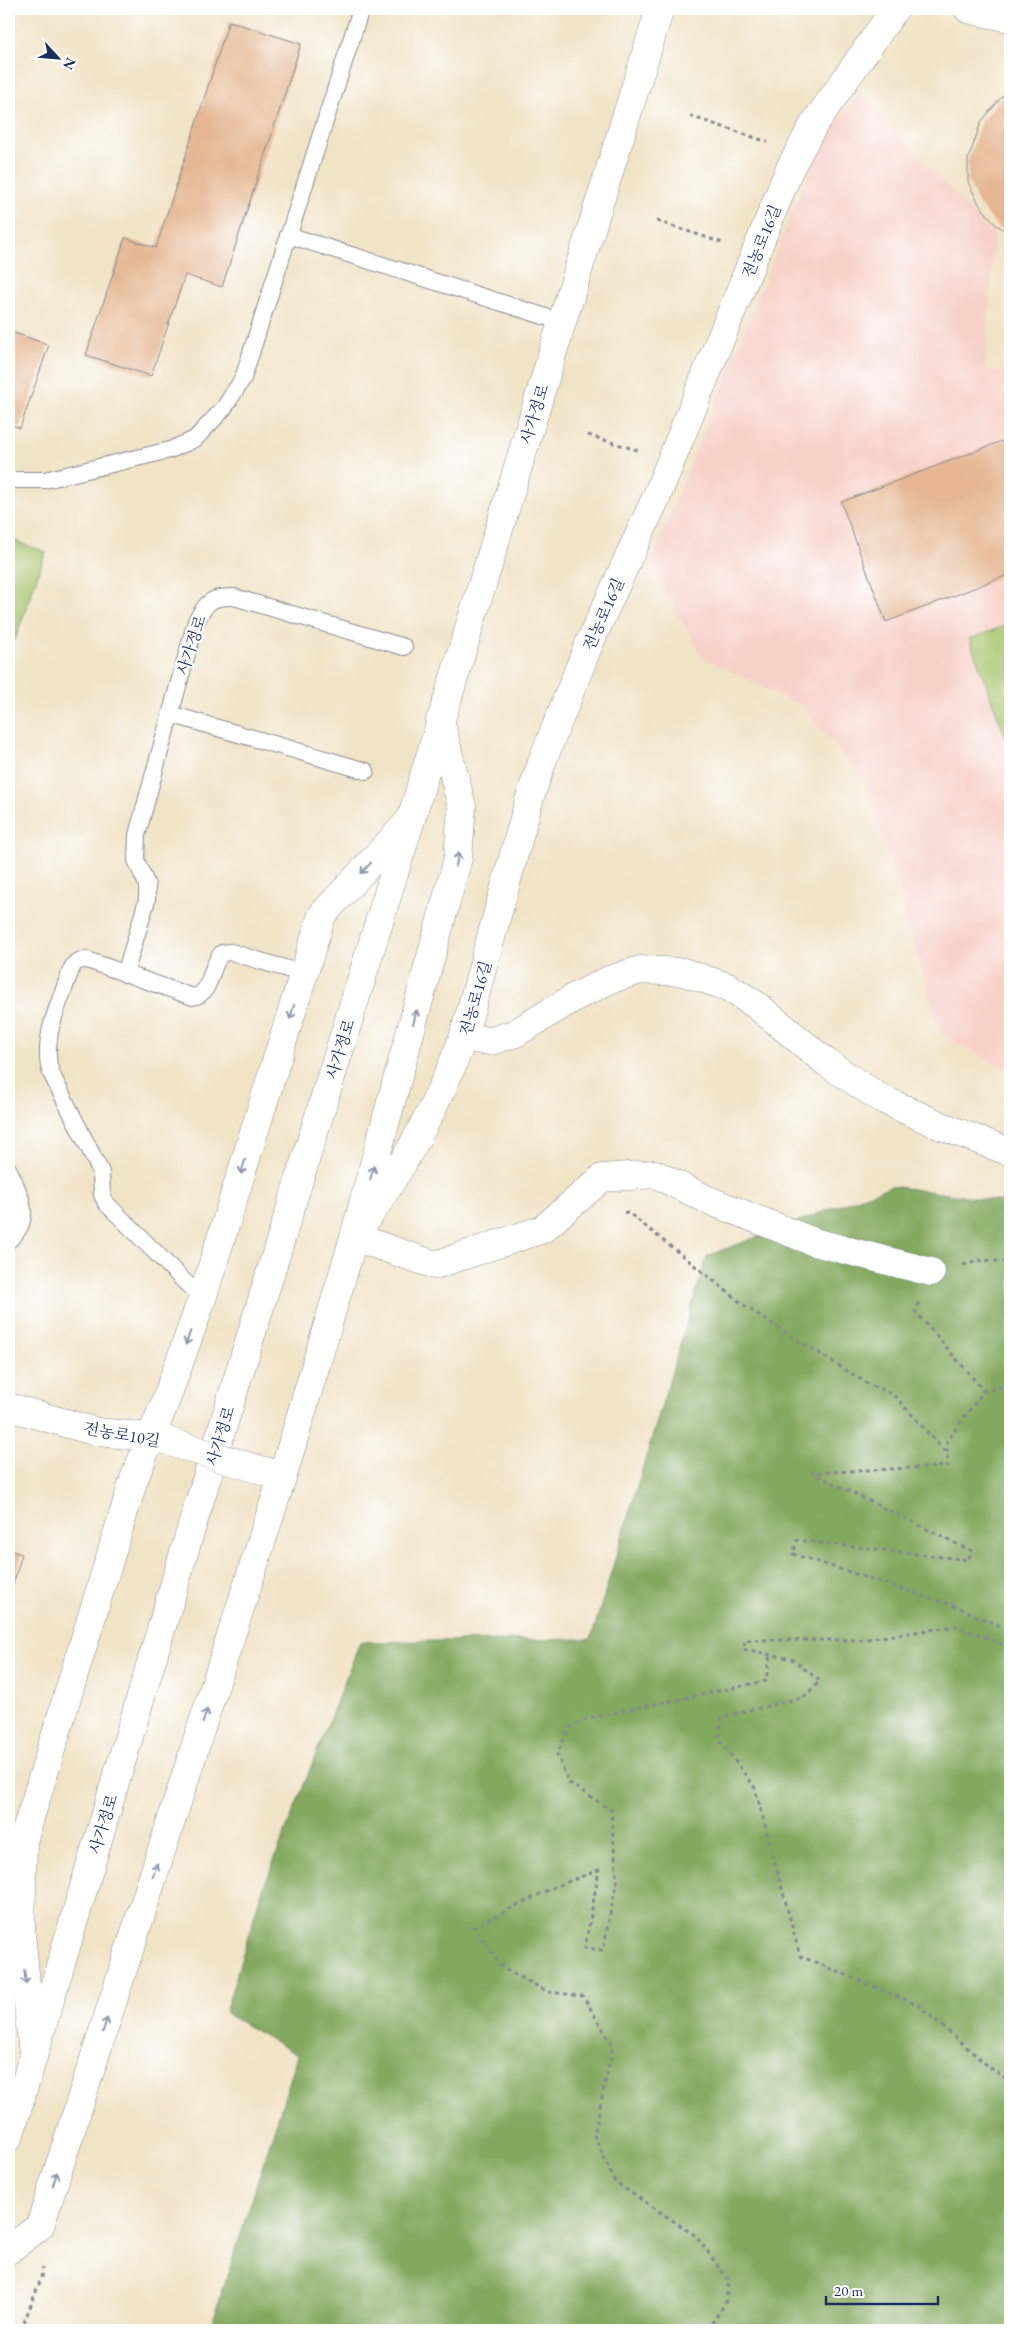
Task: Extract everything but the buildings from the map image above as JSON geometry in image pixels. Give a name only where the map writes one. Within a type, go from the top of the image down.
[{"type":"street","name":"사가정로","points":[[9,2137],[195,1516],[660,9]]},
{"type":"street","name":"전농로16길","points":[[354,1237],[384,1196],[439,1098],[463,1038],[530,797],[544,757],[589,644],[655,500],[790,168],[814,124],[895,9]]},
{"type":"street","points":[[968,9],[1010,18]]},
{"type":"street","points":[[9,2250],[40,2226],[273,1473],[354,1237],[458,858],[462,808],[440,720]]},
{"type":"street","name":"사가정로","points":[[34,2055],[21,1933],[16,1844],[134,1479],[162,1440],[202,1299],[322,915],[411,819]]},
{"type":"street","points":[[463,1038],[490,1041],[516,1033],[575,997],[609,980],[640,970],[683,972],[728,987],[756,1005],[827,1063],[880,1098],[939,1126],[1010,1152]]},
{"type":"street","points":[[354,1237],[435,1264],[543,1229],[602,1178],[655,1174],[708,1200],[814,1242],[931,1272]]},
{"type":"street","name":"전농로10길","points":[[9,1407],[97,1432],[162,1440],[273,1473]]},
{"type":"lane","points":[[9,480],[44,480],[170,450],[195,439],[224,408],[243,378],[362,9]]},
{"type":"lane","points":[[288,235],[562,322]]},
{"type":"lane","name":"사가정로","points":[[125,974],[147,900],[147,885],[136,860],[135,846],[196,621],[211,600],[234,597],[404,647]]},
{"type":"lane","points":[[170,714],[366,771]]},
{"type":"lane","points":[[202,1299],[106,1203],[102,1195],[101,1172],[47,1060],[49,1038],[73,964],[80,960],[86,960],[193,997],[200,996],[206,990],[214,965],[222,954],[232,952],[304,974]]},
{"type":"lane","points":[[9,1170],[23,1202],[24,1214],[20,1228],[9,1240]]},
{"type":"path","points":[[690,116],[769,142]]},
{"type":"path","points":[[657,221],[729,245]]},
{"type":"path","points":[[588,436],[671,460]]},
{"type":"path","points":[[622,1211],[629,1213],[749,1309],[868,1384],[894,1394],[949,1456]]},
{"type":"path","points":[[984,1391],[915,1311],[931,1272],[982,1260],[1010,1262]]},
{"type":"path","points":[[1010,1386],[984,1391],[947,1441],[948,1466],[812,1473],[972,1551],[968,1560],[797,1540],[793,1554],[952,1605],[1010,1630]]},
{"type":"path","points":[[1010,1647],[957,1626],[860,1640],[745,1640],[743,1649],[792,1659],[820,1681],[804,1697],[722,1716],[719,1740],[755,1788],[800,1956],[918,2005],[988,2066],[1010,2082]]},
{"type":"path","points":[[707,2330],[725,2304],[729,2281],[696,2236],[615,2182],[594,2135],[613,2046],[583,1996],[548,1992],[503,1968],[474,1927],[554,1887],[600,1870],[585,1948],[603,1950],[617,1880],[611,1810],[569,1783],[557,1754],[569,1728],[590,1718],[766,1681],[770,1654]]},
{"type":"path","points":[[21,2330],[41,2279],[45,2242],[40,2226]]},
{"type":"shaded area","points":[[860,94],[994,236],[985,370],[1010,372],[1010,1071],[941,1034],[866,782],[802,706],[702,657],[650,564],[823,138]]},
{"type":"green space","points":[[9,539],[46,552],[15,640],[9,637]]},
{"type":"green space","points":[[1010,624],[1010,749],[969,639]]},
{"type":"green space","points":[[891,1186],[1010,1203],[1010,2330],[210,2330],[298,2055],[225,2013],[261,1894],[360,1642],[591,1639],[707,1256]]}]
